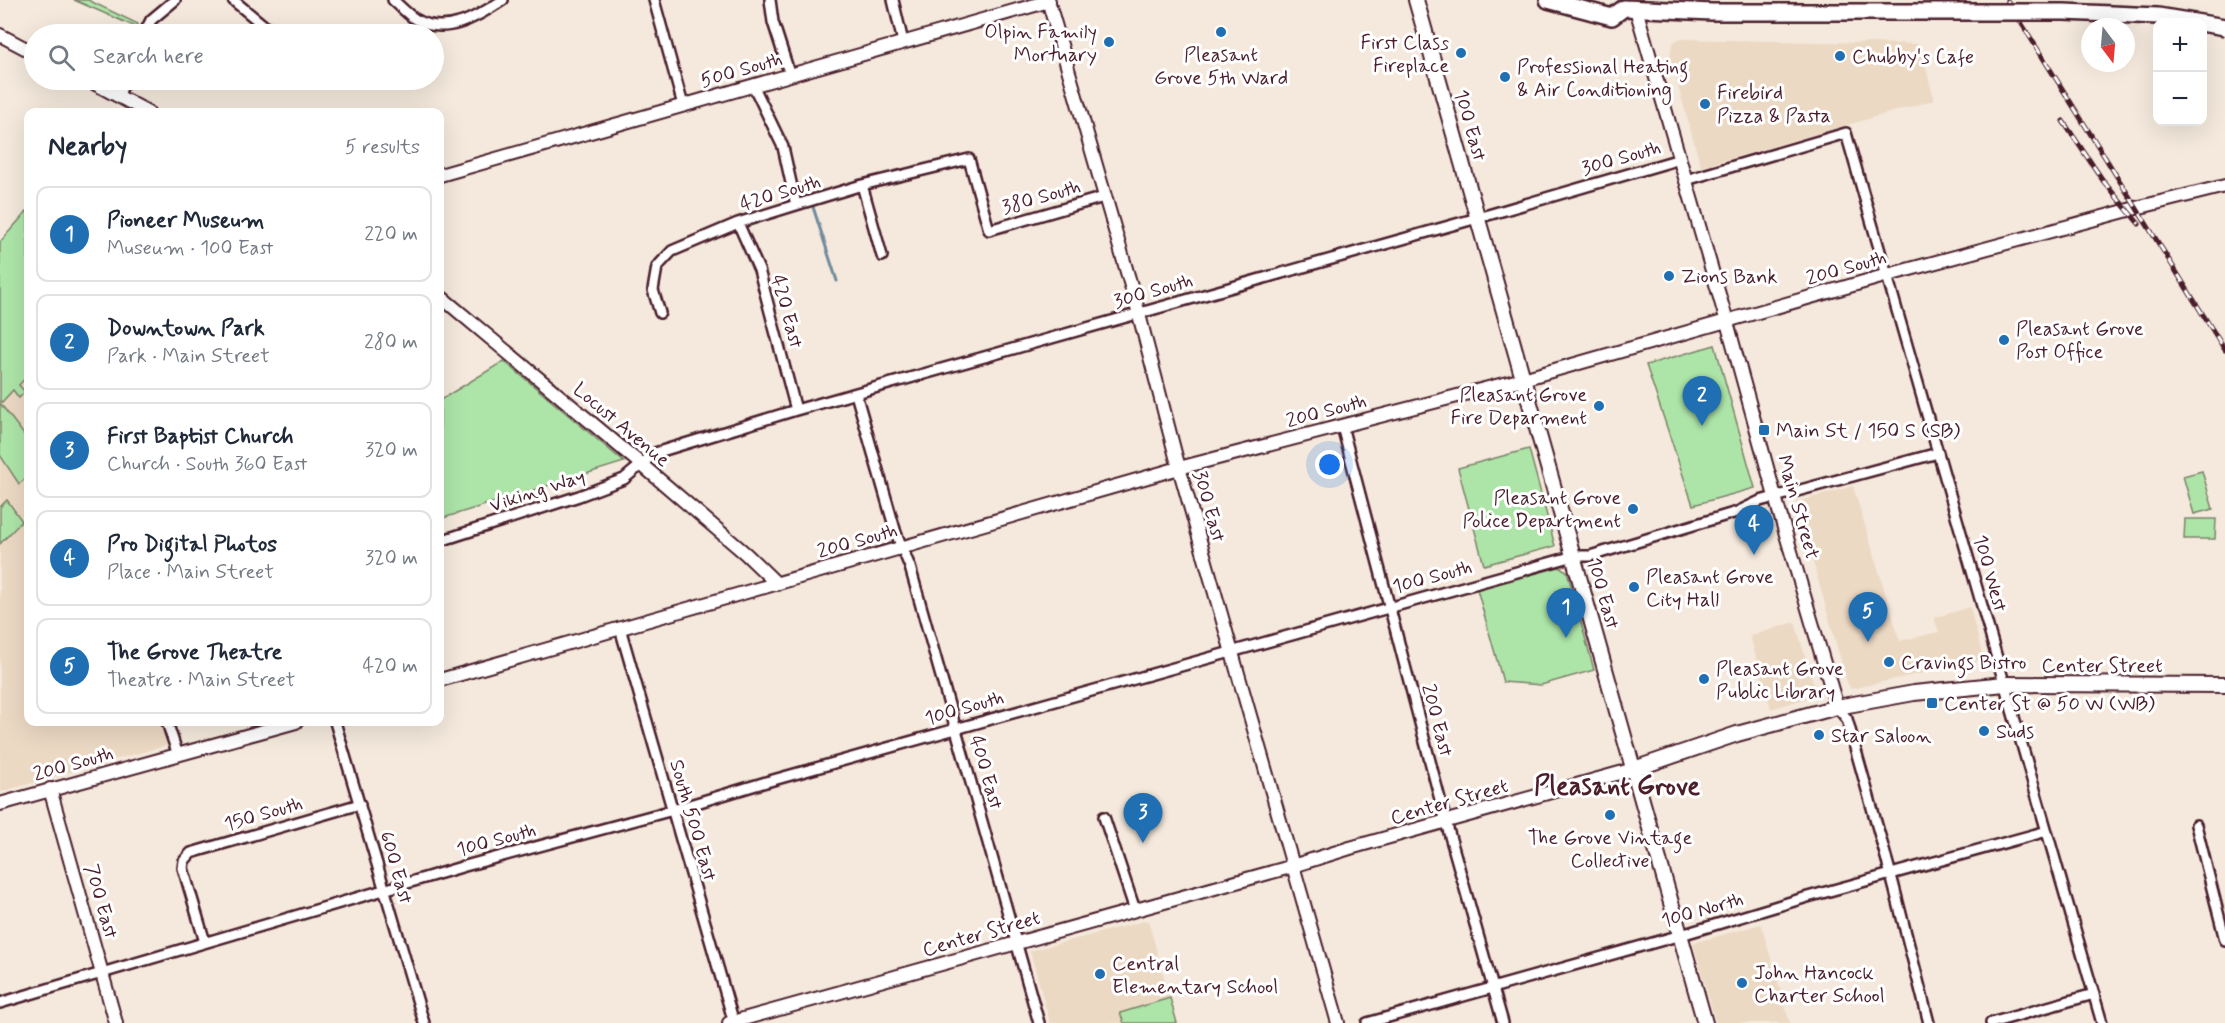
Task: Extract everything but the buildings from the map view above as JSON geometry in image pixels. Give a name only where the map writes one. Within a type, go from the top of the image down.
[{"type":"main road","name":"100 East","points":[[1416,0],[1705,1023]]},
{"type":"main road","points":[[1548,0],[1612,17],[1627,4],[1781,12],[2075,12],[2158,16],[2225,27]]},
{"type":"main road","name":"Center Street","points":[[1634,769],[1737,734],[1837,707],[1914,693],[2005,684],[2225,685]]},
{"type":"street","points":[[149,24],[175,0]]},
{"type":"street","points":[[233,0],[262,24]]},
{"type":"street","points":[[393,0],[416,20],[430,24]]},
{"type":"street","points":[[444,28],[479,16],[503,0]]},
{"type":"street","points":[[654,0],[683,105]]},
{"type":"street","points":[[770,0],[773,22],[790,75]]},
{"type":"street","points":[[893,0],[903,42]]},
{"type":"street","name":"500 South","points":[[444,174],[1050,0]]},
{"type":"street","name":"300 East","points":[[1050,0],[1179,468],[1338,1023]]},
{"type":"street","name":"Main Street","points":[[1627,4],[1680,159],[1837,707],[1847,719],[1891,875],[1929,1023]]},
{"type":"street","points":[[0,36],[24,48]]},
{"type":"street","points":[[753,85],[783,147],[796,205]]},
{"type":"street","points":[[109,90],[141,108]]},
{"type":"street","points":[[119,95],[121,90]]},
{"type":"street","name":"100 West","points":[[1686,180],[1846,134],[2102,1023]]},
{"type":"street","name":"420 South","points":[[660,313],[653,290],[657,267],[672,251],[738,223],[862,185],[969,159],[989,230]]},
{"type":"street","name":"300 South","points":[[642,465],[655,453],[796,410],[1680,159]]},
{"type":"street","points":[[862,185],[882,256]]},
{"type":"street","name":"200 South","points":[[444,679],[1179,468],[1523,380],[1888,275],[2225,186]]},
{"type":"street","name":"380 South","points":[[989,230],[1104,196]]},
{"type":"street","name":"420 East","points":[[738,223],[759,270],[796,410]]},
{"type":"street","name":"Locust Avenue","points":[[444,299],[642,465],[746,554],[777,584]]},
{"type":"street","name":"400 East","points":[[856,393],[902,548],[910,567],[1039,1023]]},
{"type":"street","name":"200 East","points":[[1342,426],[1446,822],[1503,1023]]},
{"type":"street","name":"100 South","points":[[0,1003],[385,889],[673,810],[1389,606],[1574,556],[1590,556],[1737,512],[1775,497],[1938,453]]},
{"type":"street","name":"Viking Way","points":[[444,540],[624,479],[642,465]]},
{"type":"street","name":"South 500 East","points":[[620,628],[733,1023]]},
{"type":"street","points":[[168,726],[178,755]]},
{"type":"street","name":"200 South","points":[[0,804],[178,755],[272,726]]},
{"type":"street","name":"600 East","points":[[336,726],[424,1023]]},
{"type":"street","name":"Center Street","points":[[733,1023],[1634,769]]},
{"type":"street","name":"700 East","points":[[50,789],[116,1023]]},
{"type":"street","name":"150 South","points":[[205,942],[183,865],[191,853],[360,804]]},
{"type":"street","points":[[1104,817],[1136,910]]},
{"type":"street","points":[[2196,825],[2225,940]]},
{"type":"street","name":"100 North","points":[[1367,1023],[2047,831]]},
{"type":"street","points":[[1992,1023],[2094,993]]},
{"type":"shaded area","points":[[1678,39],[1920,44],[1934,100],[1701,167],[1670,58],[1672,44]]},
{"type":"shaded area","points":[[24,377],[24,726],[170,726],[175,743],[0,792],[0,401],[2,402]]},
{"type":"shaded area","points":[[1853,486],[1900,641],[1939,632],[1934,618],[1970,607],[1982,654],[1980,660],[1851,689],[1847,682],[1796,502]]},
{"type":"shaded area","points":[[1795,622],[1817,695],[1771,709],[1750,636]]},
{"type":"shaded area","name":"Central Elementary School","points":[[1148,920],[1177,1023],[1050,1023],[1030,951]]},
{"type":"shaded area","name":"John Hancock Charter School","points":[[1761,924],[1790,1023],[1716,1023],[1693,943]]},
{"type":"green space","points":[[74,0],[88,0],[138,24],[129,24]]},
{"type":"green space","points":[[24,215],[24,379],[19,385],[24,393],[19,398],[13,390],[2,402],[0,401],[0,242]]},
{"type":"green space","points":[[1715,345],[1755,488],[1693,505],[1646,365]]},
{"type":"green space","points":[[504,361],[624,462],[444,518],[444,398]]},
{"type":"green space","points":[[0,403],[24,435],[24,480],[19,484],[0,455]]},
{"type":"green space","points":[[1529,449],[1555,546],[1484,565],[1458,468]]},
{"type":"green space","points":[[2202,471],[2213,509],[2194,514],[2183,476]]},
{"type":"green space","points":[[7,500],[22,521],[0,544],[0,507]]},
{"type":"green space","points":[[2185,519],[2216,519],[2215,539],[2184,539]]},
{"type":"green space","points":[[1559,567],[1567,571],[1594,670],[1541,685],[1503,682],[1477,589]]},
{"type":"green space","points":[[1170,998],[1177,1023],[1124,1023],[1120,1013]]},
{"type":"waterway","points":[[813,207],[837,281]]},
{"type":"railway","points":[[2007,0],[2225,350]]},
{"type":"railway","points":[[2063,121],[2104,182],[2139,224]]},
{"type":"place","name":"Pleasant Grove 5th Ward","points":[[1221,32]]},
{"type":"place","name":"Olpin Family Mortuary","points":[[1109,42]]},
{"type":"place","name":"First Class Fireplace","points":[[1461,53]]},
{"type":"place","name":"Chubby's Cafe","points":[[1840,56]]},
{"type":"place","name":"Professional Heating & Air Conditioning","points":[[1505,77]]},
{"type":"place","name":"Firebird Pizza & Pasta","points":[[1705,104]]},
{"type":"place","name":"Zions Bank","points":[[1669,276]]},
{"type":"place","name":"Pleasant Grove Post Office","points":[[2004,340]]},
{"type":"place","name":"Pleasant Grove Fire Deparment","points":[[1599,406]]},
{"type":"place","name":"Downtown Park","points":[[1702,426]]},
{"type":"place","name":"Main St / 150 S (SB)","points":[[1764,430]]},
{"type":"place","name":"Pleasant Grove Police Department","points":[[1633,509]]},
{"type":"place","name":"Pro Digital Photos","points":[[1754,555]]},
{"type":"place","name":"Pleasant Grove City Hall","points":[[1634,587]]},
{"type":"place","name":"Pioneer Museum","points":[[1566,638]]},
{"type":"place","name":"The Grove Theatre","points":[[1868,642]]},
{"type":"place","name":"Cravings Bistro","points":[[1889,662]]},
{"type":"place","name":"Pleasant Grove Public Library","points":[[1704,679]]},
{"type":"place","name":"Center St @ 50 W (WB)","points":[[1932,703]]},
{"type":"place","name":"Suds","points":[[1984,731]]},
{"type":"place","name":"Star Saloon","points":[[1819,735]]},
{"type":"place","name":"The Grove Vintage Collective","points":[[1610,815]]},
{"type":"place","name":"First Baptist Church","points":[[1143,843]]},
{"type":"place","name":"Central Elementary School","points":[[1100,974]]},
{"type":"place","name":"John Hancock Charter School","points":[[1742,983]]},
{"type":"district","name":"Pleasant Grove","points":[[1617,785]]}]
